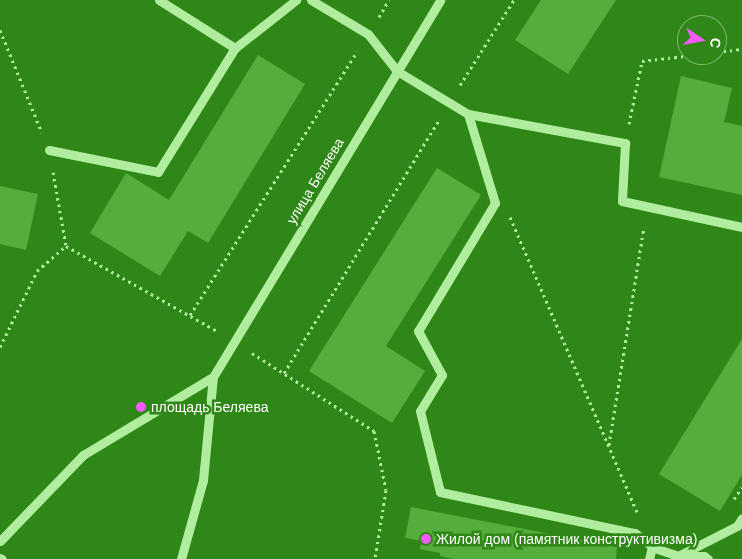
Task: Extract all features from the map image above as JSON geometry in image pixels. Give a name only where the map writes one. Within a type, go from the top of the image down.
[{"type":"street","points":[[159,0],[236,48]]},
{"type":"street","points":[[49,150],[158,172],[236,48],[296,0]]},
{"type":"street","points":[[311,0],[368,34],[397,71],[468,114],[625,143],[622,200],[742,227]]},
{"type":"street","name":"улица Беляева","points":[[181,559],[203,480],[213,377],[440,0]]},
{"type":"street","points":[[468,114],[495,203],[418,331],[442,374],[420,411],[440,492],[635,534],[652,547],[678,556],[704,556],[708,559]]},
{"type":"street","name":"улица Беляева","points":[[0,542],[83,455],[213,377]]},
{"type":"street","points":[[678,556],[737,526],[742,518]]},
{"type":"street","points":[[649,559],[652,547]]},
{"type":"path","points":[[190,315],[389,0]]},
{"type":"path","points":[[284,373],[449,102],[514,0]]},
{"type":"path","points":[[727,51],[742,49]]},
{"type":"path","points":[[625,143],[642,61],[677,57]]},
{"type":"path","points":[[608,446],[647,206]]},
{"type":"path","points":[[507,210],[652,547]]},
{"type":"building","points":[[541,0],[616,0],[568,74],[515,40]]},
{"type":"building","points":[[258,55],[305,84],[208,243],[188,231],[160,276],[90,233],[126,173],[169,200]]},
{"type":"building","points":[[681,76],[732,88],[724,122],[742,126],[742,195],[659,177]]},
{"type":"building","points":[[437,168],[481,195],[386,346],[425,371],[392,423],[309,371]]},
{"type":"building","points":[[0,186],[38,194],[26,250],[0,244]]},
{"type":"building","points":[[742,339],[742,475],[720,511],[659,474]]},
{"type":"building","points":[[411,507],[617,547],[616,559],[454,559],[440,556],[440,553],[420,549],[422,541],[405,538]]},
{"type":"place","name":"площадь Беляева","points":[[141,407]]},
{"type":"place","name":"Жилой дом (памятник конструктивизма)","points":[[426,539]]}]
